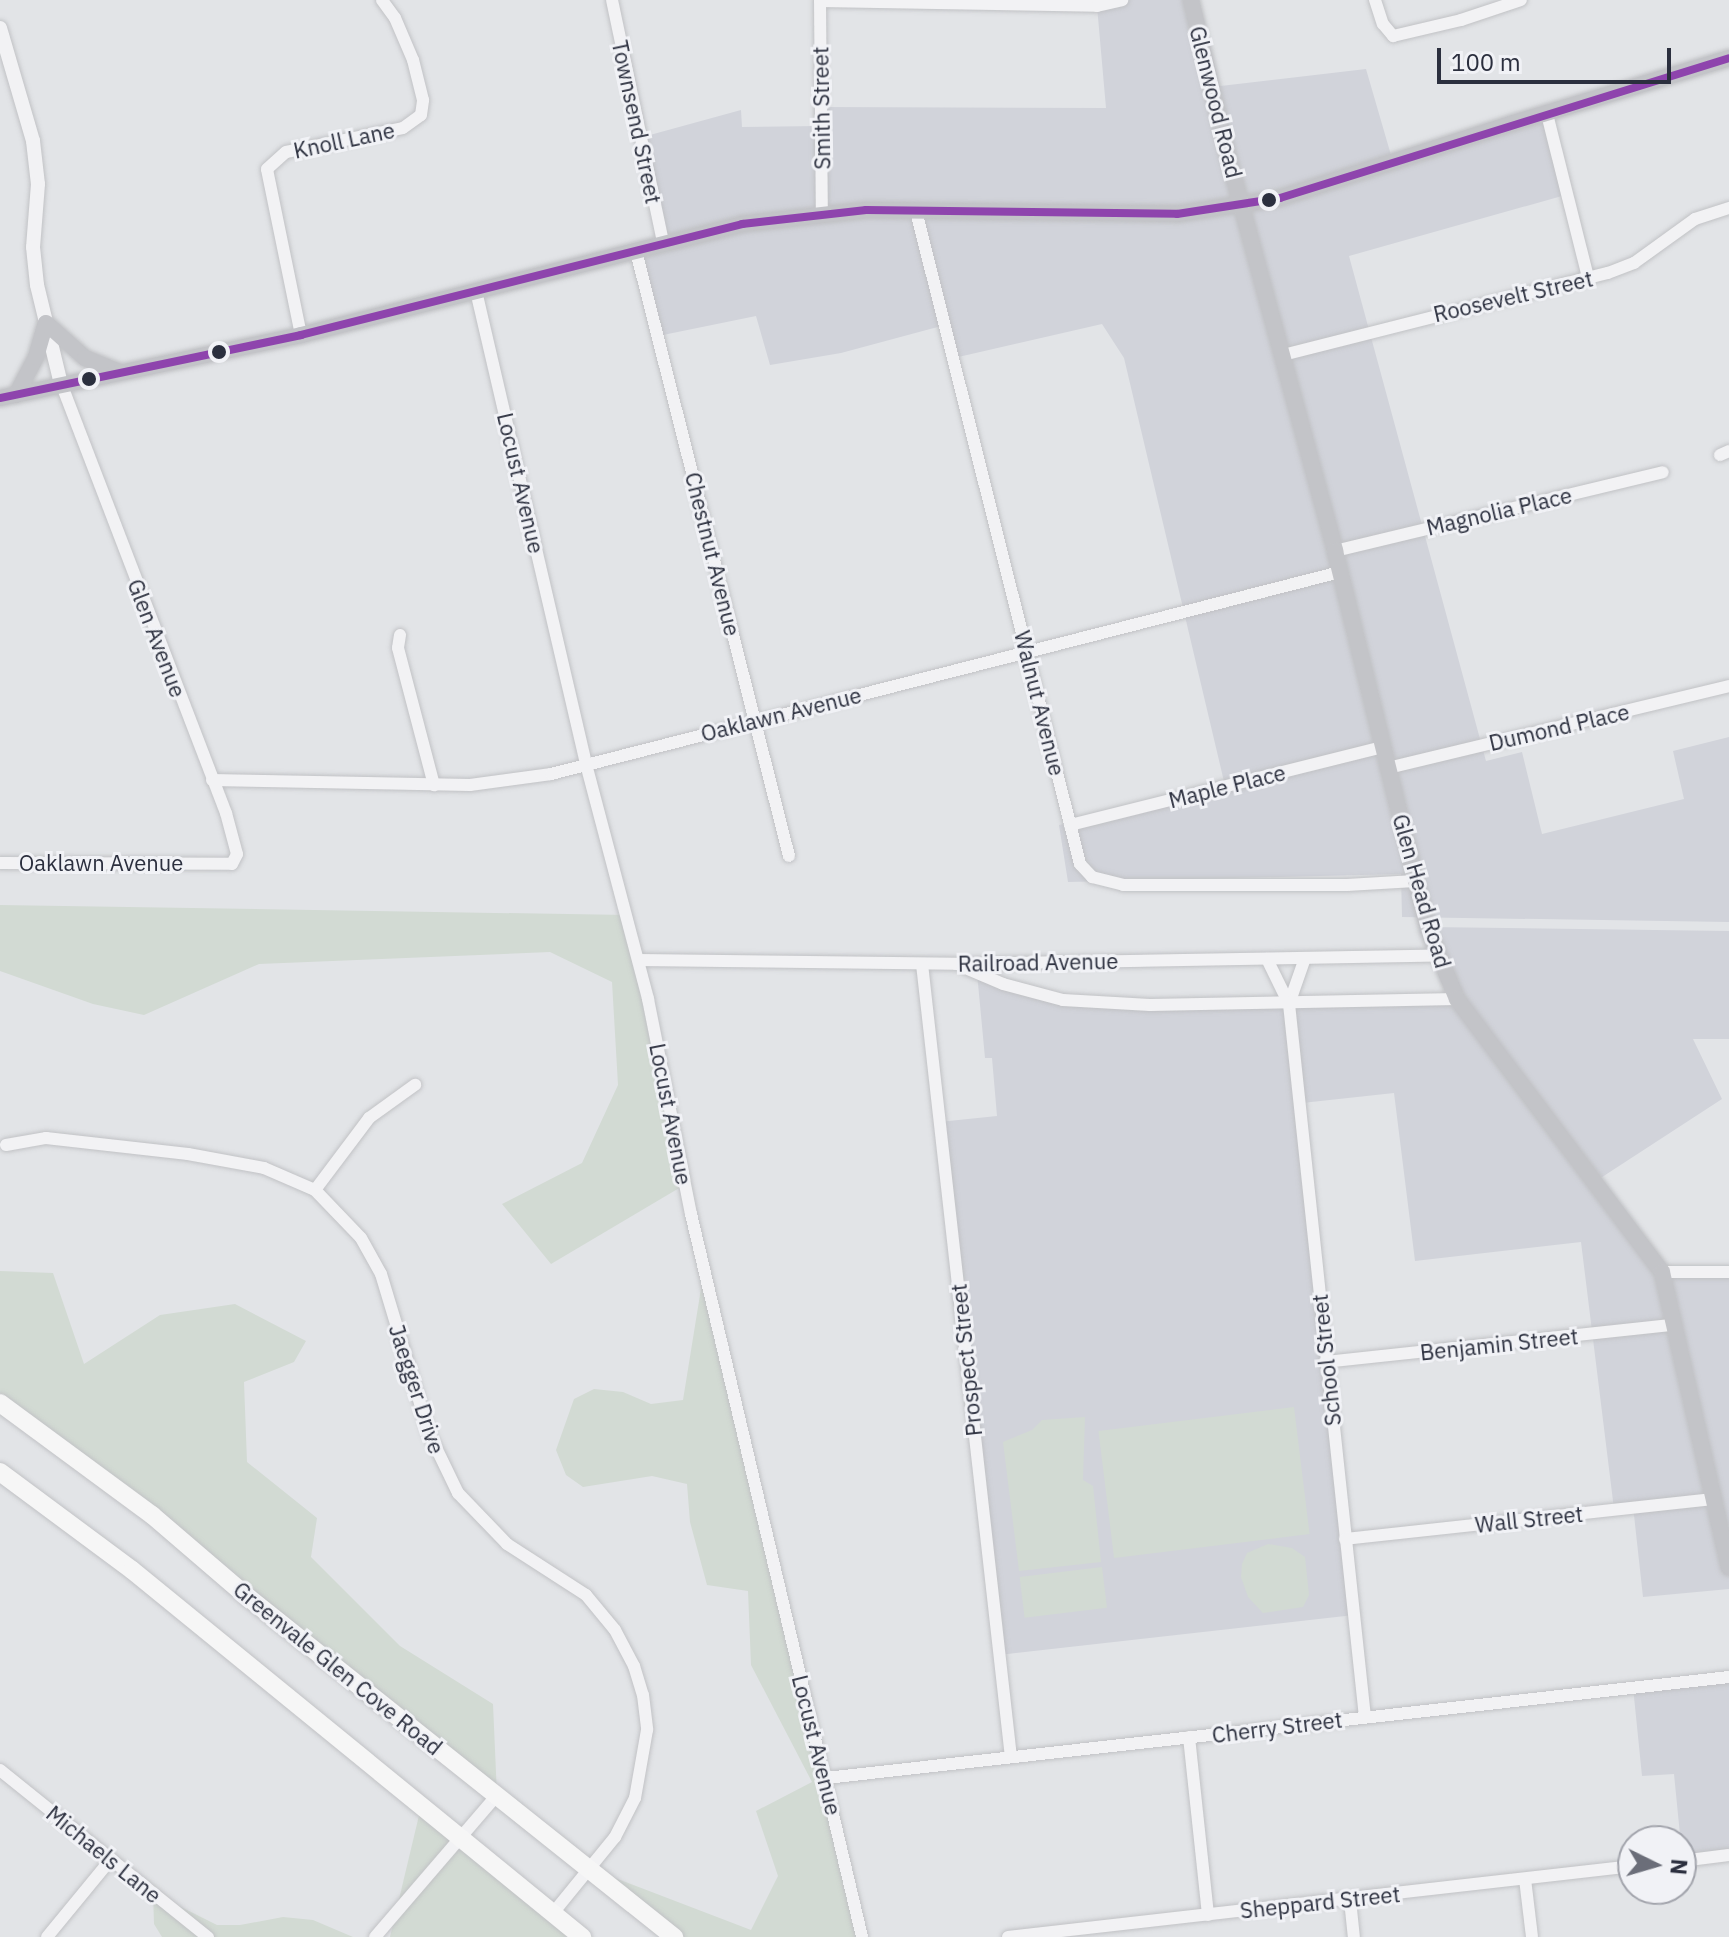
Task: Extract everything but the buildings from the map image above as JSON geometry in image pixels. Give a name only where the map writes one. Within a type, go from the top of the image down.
[{"type":"main road","name":"Glenwood Road","points":[[1191,0],[1242,204]]},
{"type":"main road","points":[[8,396],[301,335],[742,224],[866,210],[1177,214],[1280,198],[1729,58]]},
{"type":"main road","name":"Glen Head Road","points":[[1242,204],[1335,551],[1415,881],[1438,956],[1457,999],[1662,1272],[1712,1499],[1723,1520],[1729,1567]]},
{"type":"main road","points":[[8,396],[36,357],[46,323],[85,358],[119,372]]},
{"type":"main road","name":"Greenvale Glen Cove Road","points":[[0,1403],[152,1515],[249,1598],[674,1937]]},
{"type":"main road","points":[[0,1472],[132,1570],[582,1937]]},
{"type":"street","name":"Knoll Lane","points":[[301,335],[267,169],[286,152],[403,128],[421,115],[423,100],[413,60],[395,18],[382,0]]},
{"type":"street","name":"Townsend Street","points":[[612,0],[663,243]]},
{"type":"street","points":[[820,0],[1097,6],[1122,0]]},
{"type":"street","name":"Smith Street","points":[[820,0],[822,215]]},
{"type":"street","points":[[1375,0],[1383,24],[1393,36],[1461,20],[1521,0]]},
{"type":"street","points":[[0,28],[33,141],[38,184],[33,247],[37,285],[61,384]]},
{"type":"street","points":[[1547,114],[1588,277]]},
{"type":"street","name":"Roosevelt Street","points":[[1283,355],[1634,263],[1679,228],[1729,208]]},
{"type":"street","name":"Walnut Avenue","points":[[916,211],[1080,864],[1092,877],[1107,883],[1347,885],[1415,881]]},
{"type":"street","name":"Chestnut Avenue","points":[[636,251],[789,856]]},
{"type":"street","name":"Locust Avenue","points":[[476,291],[586,764],[639,960],[691,1214],[862,1937]]},
{"type":"street","name":"Glen Avenue","points":[[61,384],[212,780],[237,854],[232,864],[202,864]]},
{"type":"street","name":"Magnolia Place","points":[[1335,551],[1663,472]]},
{"type":"street","name":"Oaklawn Avenue","points":[[212,780],[434,785],[499,783],[586,764],[1340,572]]},
{"type":"street","points":[[400,635],[398,648],[434,785]]},
{"type":"street","name":"Dumond Place","points":[[1388,768],[1729,686]]},
{"type":"street","name":"Maple Place","points":[[1070,825],[1383,747]]},
{"type":"street","name":"Oaklawn Avenue","points":[[0,863],[202,864]]},
{"type":"street","name":"Railroad Avenue","points":[[639,960],[956,964],[1438,956]]},
{"type":"street","name":"School Street","points":[[1289,1004],[1305,958]]},
{"type":"street","name":"School Street","points":[[1267,959],[1289,1004],[1365,1717]]},
{"type":"street","name":"Prospect Street","points":[[922,964],[1011,1757]]},
{"type":"street","points":[[956,964],[1003,984],[1063,1000],[1150,1005],[1457,999]]},
{"type":"street","points":[[315,1190],[369,1118],[415,1085]]},
{"type":"street","name":"Jaegger Drive","points":[[6,1145],[46,1138],[188,1154],[264,1168],[315,1190],[361,1238],[381,1274],[429,1433],[458,1493],[507,1544],[586,1595],[615,1630],[634,1666],[643,1695],[647,1730],[643,1767],[626,1818],[553,1913]]},
{"type":"street","points":[[1662,1272],[1729,1272]]},
{"type":"street","name":"Benjamin Street","points":[[1325,1362],[1674,1325]]},
{"type":"street","name":"Wall Street","points":[[1345,1539],[1712,1499]]},
{"type":"street","name":"Cherry Street","points":[[826,1778],[1729,1677]]},
{"type":"street","points":[[1189,1737],[1208,1915]]},
{"type":"street","name":"Michaels Lane","points":[[0,1770],[208,1937]]},
{"type":"street","points":[[375,1937],[497,1795]]},
{"type":"street","points":[[1697,1859],[1729,1855]]},
{"type":"street","points":[[47,1937],[111,1859]]},
{"type":"street","name":"Sheppard Street","points":[[1008,1937],[1617,1868]]},
{"type":"street","points":[[1525,1879],[1532,1937]]},
{"type":"street","points":[[1350,1900],[1354,1937]]},
{"type":"shaded area","points":[[1122,0],[1190,0],[1212,87],[1366,69],[1393,162],[1547,112],[1569,194],[1349,256],[1486,761],[1522,752],[1542,834],[1684,799],[1673,751],[1729,737],[1729,922],[1402,917],[1401,874],[1068,882],[1059,825],[1226,790],[1124,358],[1102,324],[954,358],[945,325],[841,353],[770,365],[756,316],[658,336],[634,249],[665,241],[639,138],[741,110],[742,127],[819,126],[820,107],[1106,108],[1097,6]]},
{"type":"shaded area","points":[[0,905],[627,915],[686,1184],[551,1264],[502,1204],[582,1163],[618,1085],[612,982],[550,952],[259,964],[144,1015],[93,1004],[0,971]]},
{"type":"shaded area","points":[[1427,927],[1729,931],[1729,1039],[1693,1039],[1722,1099],[1596,1181],[1662,1272],[1729,1273],[1729,1589],[1643,1597],[1633,1506],[1614,1509],[1581,1242],[1415,1261],[1394,1093],[1302,1103],[1354,1615],[999,1655],[939,1122],[997,1116],[992,1058],[985,1058],[977,973],[1063,1000],[1457,999]]},
{"type":"shaded area","points":[[704,1270],[862,1937],[674,1937],[589,1868],[751,1930],[778,1876],[756,1811],[812,1782],[751,1665],[748,1591],[707,1585],[690,1522],[687,1484],[652,1476],[583,1487],[566,1475],[556,1450],[574,1399],[594,1389],[623,1392],[651,1404],[683,1400]]},
{"type":"shaded area","points":[[0,1271],[53,1273],[84,1364],[160,1315],[235,1304],[306,1341],[294,1362],[244,1382],[247,1462],[317,1518],[311,1557],[400,1646],[493,1704],[497,1795],[0,1403]]},
{"type":"shaded area","points":[[1294,1407],[1310,1534],[1114,1558],[1098,1431]]},
{"type":"shaded area","points":[[1085,1417],[1083,1480],[1093,1486],[1101,1562],[1019,1571],[1003,1442],[1032,1430],[1042,1420]]},
{"type":"shaded area","points":[[1268,1544],[1292,1548],[1305,1557],[1309,1595],[1303,1607],[1263,1613],[1248,1597],[1241,1577],[1242,1564],[1247,1553]]},
{"type":"shaded area","points":[[1102,1567],[1107,1608],[1025,1618],[1020,1577]]},
{"type":"shaded area","points":[[1729,1679],[1729,1858],[1697,1863],[1697,1825],[1679,1825],[1674,1774],[1642,1776],[1633,1687]]},
{"type":"shaded area","points":[[421,1807],[582,1937],[390,1937]]},
{"type":"shaded area","points":[[153,1893],[217,1925],[240,1925],[283,1917],[313,1920],[353,1937],[162,1937],[154,1924]]},
{"type":"transit line","points":[[0,398],[301,335],[742,224],[866,210],[1177,214],[1280,198],[1729,58]]}]
